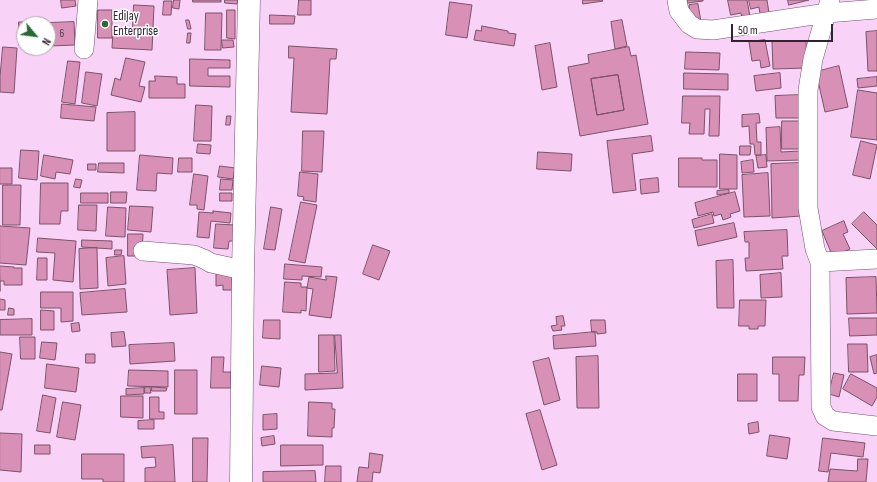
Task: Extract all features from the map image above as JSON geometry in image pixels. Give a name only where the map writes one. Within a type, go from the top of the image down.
[{"type":"main road","points":[[242,482],[243,270],[249,0]]},
{"type":"street","points":[[84,50],[88,0]]},
{"type":"street","points":[[677,0],[679,11],[689,24],[697,29],[713,30],[828,6],[877,9]]},
{"type":"street","points":[[828,6],[813,59],[808,90],[808,208],[820,262],[821,407],[825,416],[833,421],[877,426]]},
{"type":"street","points":[[143,251],[194,255],[211,263],[243,270]]},
{"type":"street","points":[[820,262],[877,259]]},
{"type":"building","points":[[61,0],[75,0],[76,6],[62,8]]},
{"type":"building","points":[[174,0],[180,0],[179,9],[173,8]]},
{"type":"building","points":[[193,0],[221,0],[221,2],[193,2]]},
{"type":"building","points":[[225,0],[238,0],[237,4],[225,3]]},
{"type":"building","points":[[299,0],[311,0],[311,15],[298,15]]},
{"type":"building","points":[[583,0],[602,0],[603,1],[583,4]]},
{"type":"building","points":[[687,0],[703,0],[703,1],[688,3]]},
{"type":"building","points":[[728,0],[747,0],[751,22],[743,23],[741,13],[731,15]]},
{"type":"building","points":[[749,0],[767,0],[769,13],[760,14],[759,7],[751,9]]},
{"type":"building","points":[[788,0],[809,0],[789,5]]},
{"type":"building","points":[[164,1],[172,1],[171,15],[163,15]]},
{"type":"building","points":[[450,2],[472,5],[467,38],[446,35]]},
{"type":"building","points":[[698,4],[701,22],[691,23],[689,5]]},
{"type":"building","points":[[134,5],[154,6],[152,50],[112,48],[113,30],[132,31]]},
{"type":"building","points":[[98,10],[112,10],[112,38],[98,38]]},
{"type":"building","points":[[227,10],[235,10],[235,39],[227,38]]},
{"type":"building","points":[[206,13],[222,13],[221,50],[205,50]]},
{"type":"building","points":[[270,15],[295,16],[294,24],[270,24]]},
{"type":"building","points":[[186,20],[189,20],[191,29],[188,29]]},
{"type":"building","points":[[622,20],[627,46],[615,49],[611,22]]},
{"type":"building","points":[[74,22],[75,45],[56,46],[56,23]]},
{"type":"building","points":[[482,26],[516,34],[514,46],[474,40],[476,30],[481,31]]},
{"type":"building","points":[[877,31],[877,71],[868,71],[866,32]]},
{"type":"building","points":[[188,33],[191,33],[190,43],[187,43]]},
{"type":"building","points":[[222,40],[233,40],[234,47],[223,48]]},
{"type":"building","points":[[765,40],[770,66],[761,68],[760,60],[752,61],[749,42]]},
{"type":"building","points":[[806,41],[807,68],[773,69],[772,42]]},
{"type":"building","points":[[550,43],[557,87],[542,90],[535,46]]},
{"type":"building","points":[[289,46],[337,49],[336,59],[330,59],[327,114],[291,112],[294,58],[289,58]]},
{"type":"building","points":[[3,47],[16,48],[14,93],[0,92]]},
{"type":"building","points":[[629,47],[631,56],[636,55],[648,124],[580,136],[568,67],[589,63],[588,55]],"holes":[[[618,75],[624,110],[597,115],[591,79]]]},
{"type":"building","points":[[686,52],[720,53],[719,70],[685,69]]},
{"type":"building","points":[[126,58],[145,62],[139,86],[145,87],[141,102],[111,95],[115,78],[120,80]]},
{"type":"building","points":[[190,59],[230,60],[230,68],[208,68],[208,76],[230,76],[230,87],[190,86]]},
{"type":"building","points":[[68,61],[80,62],[75,104],[62,102]]},
{"type":"building","points":[[839,66],[848,107],[825,112],[816,72]]},
{"type":"building","points":[[86,72],[102,74],[97,106],[82,103]]},
{"type":"building","points":[[684,73],[728,74],[728,90],[684,89]]},
{"type":"building","points":[[780,73],[781,88],[756,91],[754,76]]},
{"type":"building","points":[[618,75],[624,110],[597,115],[591,79]]},
{"type":"building","points":[[155,76],[177,77],[177,84],[185,84],[185,98],[149,98],[149,81],[155,81]]},
{"type":"building","points":[[877,77],[877,86],[858,88],[857,79]]},
{"type":"building","points":[[858,90],[877,93],[877,140],[851,137]]},
{"type":"building","points":[[800,95],[801,118],[776,118],[775,96]]},
{"type":"building","points":[[683,96],[720,96],[719,136],[709,136],[710,109],[705,109],[704,134],[689,134],[690,123],[682,123]]},
{"type":"building","points":[[62,104],[96,107],[94,121],[61,118]]},
{"type":"building","points":[[196,105],[212,106],[211,141],[194,141]]},
{"type":"building","points":[[135,112],[135,151],[107,151],[107,113]]},
{"type":"building","points":[[759,114],[760,123],[756,123],[757,142],[761,142],[761,155],[755,155],[754,144],[750,144],[749,126],[742,127],[742,115]]},
{"type":"building","points":[[227,116],[231,116],[230,125],[226,125]]},
{"type":"building","points":[[782,121],[802,121],[802,149],[782,149]]},
{"type":"building","points":[[780,127],[781,152],[800,151],[801,160],[767,161],[766,128]]},
{"type":"building","points":[[303,131],[324,131],[322,172],[302,171]]},
{"type":"building","points":[[651,136],[653,151],[632,154],[636,190],[613,193],[607,141]]},
{"type":"building","points":[[861,141],[877,145],[870,179],[853,175]]},
{"type":"building","points":[[198,144],[211,145],[210,154],[197,153]]},
{"type":"building","points":[[740,146],[751,146],[750,155],[740,155]]},
{"type":"building","points":[[21,150],[39,151],[37,180],[19,178]]},
{"type":"building","points":[[538,152],[572,154],[571,171],[537,169]]},
{"type":"building","points":[[720,154],[737,155],[737,189],[720,189]]},
{"type":"building","points":[[44,155],[73,160],[70,174],[56,172],[55,179],[41,176]]},
{"type":"building","points":[[140,155],[173,158],[172,174],[157,173],[156,191],[137,190]]},
{"type":"building","points":[[766,155],[767,167],[758,168],[756,156]]},
{"type":"building","points":[[179,158],[192,158],[192,172],[178,172]]},
{"type":"building","points":[[679,158],[702,158],[702,160],[717,160],[717,187],[679,187]]},
{"type":"building","points":[[753,160],[754,172],[742,173],[741,162]]},
{"type":"building","points":[[99,163],[124,163],[124,173],[98,172]]},
{"type":"building","points":[[799,163],[801,216],[772,218],[771,164]]},
{"type":"building","points":[[88,164],[96,164],[96,170],[88,170]]},
{"type":"building","points":[[220,166],[235,168],[233,179],[218,177]]},
{"type":"building","points":[[0,168],[12,168],[12,184],[0,184]]},
{"type":"building","points":[[300,172],[318,174],[316,202],[303,200],[304,197],[298,196]]},
{"type":"building","points":[[768,173],[770,216],[744,217],[742,175]]},
{"type":"building","points":[[194,174],[208,176],[204,210],[197,209],[197,205],[190,205]]},
{"type":"building","points":[[658,178],[659,192],[641,194],[640,180]]},
{"type":"building","points":[[76,179],[82,180],[80,188],[74,187]]},
{"type":"building","points":[[221,179],[233,180],[232,190],[220,190]]},
{"type":"building","points":[[41,183],[68,183],[68,211],[61,211],[60,224],[40,224]]},
{"type":"building","points":[[3,185],[21,185],[20,225],[3,225]]},
{"type":"building","points":[[729,190],[729,193],[717,195],[717,191]]},
{"type":"building","points":[[111,192],[127,192],[126,203],[111,203]]},
{"type":"building","points":[[735,192],[740,211],[730,214],[731,217],[723,220],[721,214],[714,216],[713,212],[698,216],[695,203]]},
{"type":"building","points":[[81,193],[108,193],[108,203],[81,203]]},
{"type":"building","points":[[220,193],[232,193],[232,201],[220,201]]},
{"type":"building","points":[[301,202],[317,205],[305,263],[289,260]]},
{"type":"building","points":[[79,205],[97,205],[96,231],[78,230]]},
{"type":"building","points":[[130,206],[153,207],[151,232],[128,230]]},
{"type":"building","points":[[108,207],[126,208],[125,237],[106,236]]},
{"type":"building","points":[[271,207],[282,209],[275,250],[264,249]]},
{"type":"building","points":[[213,211],[231,213],[230,223],[211,221],[209,238],[197,237],[199,212],[213,213]]},
{"type":"building","points":[[864,212],[877,225],[877,249],[852,224]]},
{"type":"building","points":[[712,214],[714,223],[694,228],[692,220]]},
{"type":"building","points":[[844,221],[848,232],[843,234],[850,249],[833,257],[822,231]]},
{"type":"building","points":[[734,223],[737,237],[698,246],[695,231]]},
{"type":"building","points":[[216,224],[235,225],[234,241],[229,241],[228,249],[214,248]]},
{"type":"building","points":[[0,226],[30,228],[26,265],[0,263]]},
{"type":"building","points":[[787,230],[788,256],[782,256],[783,269],[746,271],[745,258],[749,258],[749,242],[745,242],[744,232]]},
{"type":"building","points":[[128,234],[143,234],[142,256],[128,256]]},
{"type":"building","points":[[38,238],[76,241],[73,282],[53,280],[55,253],[37,252]]},
{"type":"building","points":[[82,240],[112,241],[112,249],[82,247]]},
{"type":"building","points":[[373,245],[390,251],[379,280],[363,274]]},
{"type":"building","points":[[97,248],[98,288],[80,289],[79,249]]},
{"type":"building","points":[[115,250],[122,250],[121,255],[115,255]]},
{"type":"building","points":[[124,256],[126,284],[108,286],[106,258]]},
{"type":"building","points":[[38,258],[47,258],[47,280],[37,280]]},
{"type":"building","points":[[733,260],[734,308],[717,308],[716,261]]},
{"type":"building","points":[[285,264],[322,267],[321,277],[302,276],[302,280],[284,279]]},
{"type":"building","points":[[0,266],[22,268],[22,285],[4,285],[4,281],[0,281]]},
{"type":"building","points":[[195,268],[197,313],[170,315],[167,270]]},
{"type":"building","points":[[232,272],[232,290],[223,290],[223,285],[216,286],[216,273]]},
{"type":"building","points":[[781,273],[782,297],[761,298],[760,275]]},
{"type":"building","points":[[326,276],[337,277],[331,318],[309,315],[313,289],[307,288],[309,277],[326,280]]},
{"type":"building","points":[[876,277],[877,313],[847,314],[846,278]]},
{"type":"building","points":[[285,282],[301,283],[301,287],[307,287],[306,311],[301,310],[301,313],[283,312]]},
{"type":"building","points":[[125,289],[127,312],[82,315],[80,293]]},
{"type":"building","points":[[41,292],[73,292],[73,321],[61,322],[61,308],[41,308]]},
{"type":"building","points":[[0,299],[5,300],[5,310],[0,310]]},
{"type":"building","points":[[740,300],[766,300],[765,326],[758,326],[758,329],[749,329],[749,326],[739,326]]},
{"type":"building","points":[[9,308],[14,309],[14,315],[8,315]]},
{"type":"building","points":[[41,310],[54,311],[54,330],[41,330]]},
{"type":"building","points":[[563,316],[565,326],[561,326],[562,330],[553,331],[551,326],[557,325],[556,317]]},
{"type":"building","points":[[849,318],[877,318],[877,335],[850,336]]},
{"type":"building","points":[[32,319],[32,335],[0,335],[0,320]]},
{"type":"building","points":[[264,320],[280,320],[280,339],[263,338]]},
{"type":"building","points":[[591,320],[605,320],[606,333],[597,334],[597,332],[592,332]]},
{"type":"building","points":[[79,323],[80,331],[72,332],[71,324]]},
{"type":"building","points":[[124,332],[126,346],[112,347],[111,333]]},
{"type":"building","points":[[595,332],[596,346],[554,349],[553,336]]},
{"type":"building","points":[[319,335],[334,335],[335,371],[319,372]]},
{"type":"building","points":[[335,335],[341,335],[343,388],[305,390],[305,374],[337,373]]},
{"type":"building","points":[[20,337],[35,337],[35,359],[21,359]]},
{"type":"building","points":[[42,342],[57,343],[55,360],[40,358]]},
{"type":"building","points":[[174,343],[175,361],[130,364],[129,345]]},
{"type":"building","points":[[848,344],[867,344],[868,372],[849,372]]},
{"type":"building","points":[[0,352],[12,354],[2,410],[0,410]]},
{"type":"building","points":[[86,354],[95,354],[95,363],[86,363]]},
{"type":"building","points":[[877,355],[877,373],[874,374],[870,357]]},
{"type":"building","points":[[598,356],[599,408],[577,408],[576,357]]},
{"type":"building","points":[[212,357],[224,357],[223,372],[231,372],[231,388],[211,388]]},
{"type":"building","points":[[773,357],[805,357],[804,375],[799,375],[798,401],[779,401],[779,374],[773,374]]},
{"type":"building","points":[[549,358],[560,400],[544,405],[533,362]]},
{"type":"building","points":[[47,364],[79,368],[76,392],[45,388]]},
{"type":"building","points":[[262,366],[281,368],[279,387],[260,385]]},
{"type":"building","points":[[129,370],[168,371],[168,387],[128,386]]},
{"type":"building","points":[[175,370],[197,370],[197,414],[175,414]]},
{"type":"building","points":[[834,373],[844,375],[839,397],[829,394]]},
{"type":"building","points":[[738,374],[757,374],[757,401],[738,401]]},
{"type":"building","points":[[851,374],[877,388],[877,397],[872,406],[843,389]]},
{"type":"building","points":[[145,387],[150,387],[151,393],[145,393]]},
{"type":"building","points":[[152,387],[167,388],[166,391],[152,391]]},
{"type":"building","points":[[144,388],[144,394],[126,395],[126,389]]},
{"type":"building","points":[[43,395],[56,398],[50,433],[37,431]]},
{"type":"building","points":[[121,396],[143,396],[143,418],[121,417]]},
{"type":"building","points":[[150,397],[159,397],[159,412],[164,412],[164,419],[150,419]]},
{"type":"building","points":[[63,402],[81,405],[75,440],[57,437]]},
{"type":"building","points":[[309,402],[332,403],[332,409],[335,409],[332,437],[308,436]]},
{"type":"building","points":[[540,410],[557,465],[542,470],[526,414]]},
{"type":"building","points":[[277,414],[277,429],[263,430],[263,415]]},
{"type":"building","points":[[154,420],[154,429],[138,429],[138,421]]},
{"type":"building","points":[[758,422],[759,432],[749,434],[748,424]]},
{"type":"building","points":[[0,433],[22,434],[21,472],[0,470]]},
{"type":"building","points":[[770,435],[790,438],[787,459],[767,456]]},
{"type":"building","points":[[274,436],[275,444],[262,446],[261,438]]},
{"type":"building","points":[[193,438],[208,438],[207,482],[193,482]]},
{"type":"building","points":[[823,438],[865,443],[863,457],[831,453],[828,472],[819,471]]},
{"type":"building","points":[[35,445],[50,445],[50,454],[35,454]]},
{"type":"building","points":[[173,445],[175,482],[145,482],[145,468],[156,467],[155,457],[142,458],[141,447]]},
{"type":"building","points":[[281,445],[323,445],[323,465],[281,466]]},
{"type":"building","points":[[370,453],[383,455],[380,473],[373,472],[372,482],[357,482],[359,467],[368,468]]},
{"type":"building","points":[[82,454],[124,454],[124,482],[103,482],[103,479],[82,479]]},
{"type":"building","points":[[858,459],[868,459],[866,482],[828,482],[830,469],[857,471]]},
{"type":"building","points":[[326,466],[341,466],[341,482],[325,482]]},
{"type":"building","points":[[315,471],[316,482],[263,482],[263,472]]},
{"type":"place","name":"EdiJay Enterprise","points":[[105,24]]}]
